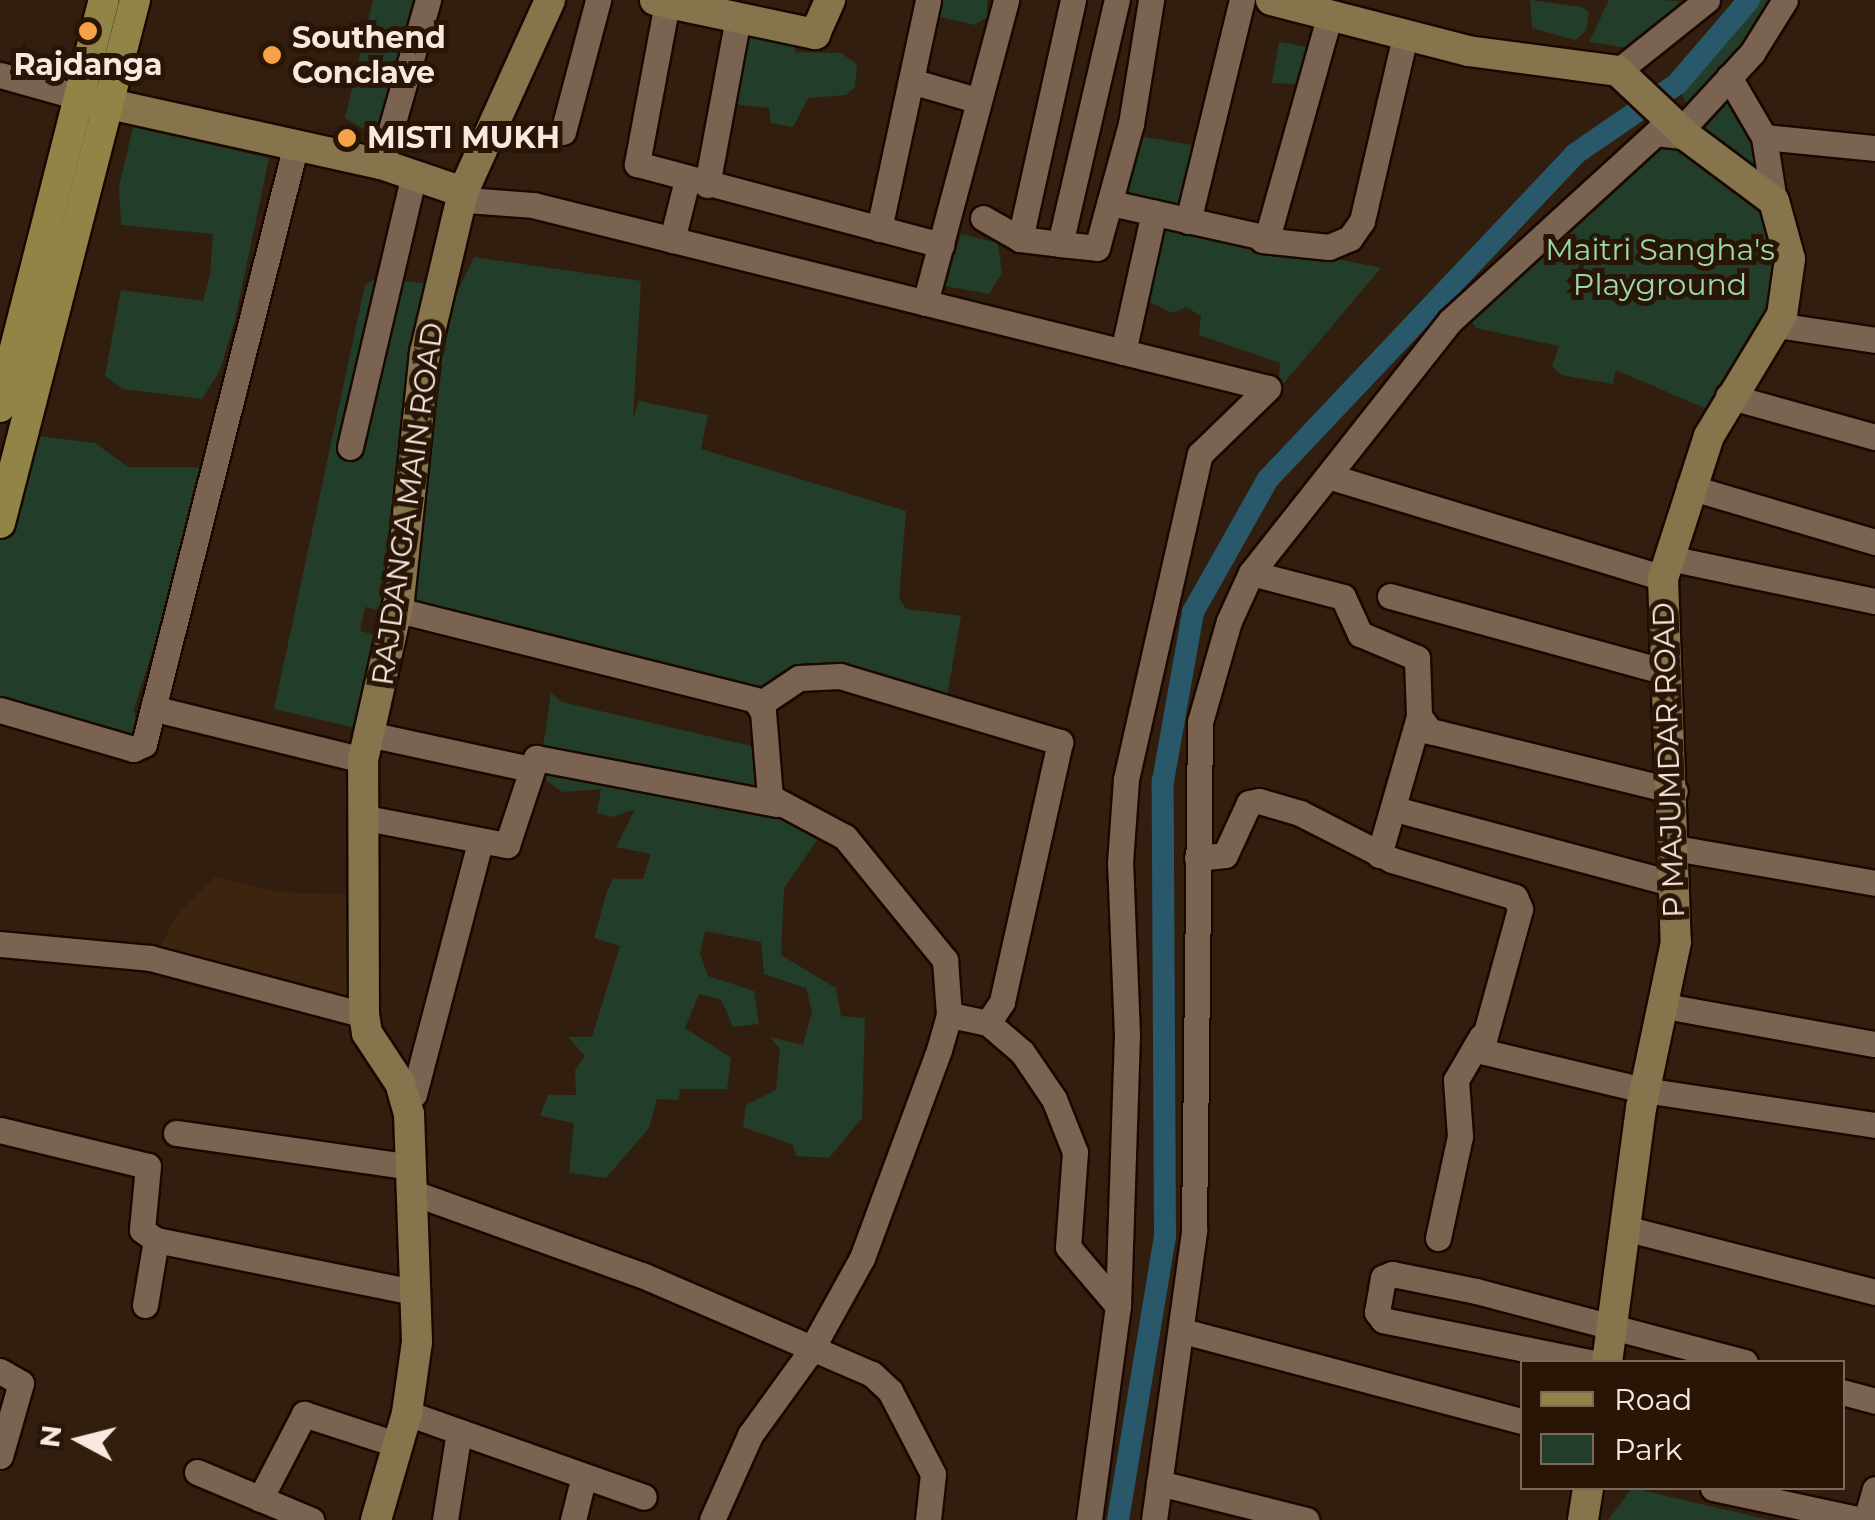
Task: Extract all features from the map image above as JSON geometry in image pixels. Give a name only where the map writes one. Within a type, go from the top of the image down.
[{"type":"main road","points":[[0,407],[104,0]]},
{"type":"main road","points":[[0,524],[135,0]]},
{"type":"street","points":[[381,164],[428,0]]},
{"type":"street","name":"RAJDANGA MAIN ROAD","points":[[376,1520],[399,1444],[417,1342],[405,1095],[366,1033],[364,1015],[361,817],[368,748],[398,610],[425,354],[464,196],[550,0]]},
{"type":"street","points":[[563,132],[598,0]]},
{"type":"street","points":[[830,0],[815,34],[661,1],[637,164],[941,245]]},
{"type":"street","points":[[879,230],[928,0]]},
{"type":"street","points":[[926,303],[976,100],[1006,0]]},
{"type":"street","points":[[1020,239],[1073,0]]},
{"type":"street","points":[[1060,244],[1117,0]]},
{"type":"street","points":[[983,218],[1020,239],[1097,248],[1112,202],[1151,0]]},
{"type":"street","points":[[1188,221],[1242,0]]},
{"type":"street","points":[[1271,0],[1405,36],[1522,60],[1621,72],[1682,131],[1774,201]]},
{"type":"street","points":[[1621,72],[1706,0]]},
{"type":"street","points":[[1154,1520],[1194,1230],[1197,858],[1205,690],[1251,574],[1450,322],[1578,200],[1656,133],[1682,131],[1786,0]]},
{"type":"street","points":[[672,240],[697,183],[738,17]]},
{"type":"street","points":[[1262,240],[1270,234],[1329,18]]},
{"type":"street","points":[[1112,202],[1262,240],[1329,247],[1350,238],[1362,221],[1405,36]]},
{"type":"street","points":[[0,74],[109,104],[381,164],[464,196],[533,205],[1268,388],[1200,454],[1126,779],[1120,863],[1127,1035],[1118,1306],[1089,1520]]},
{"type":"street","points":[[1728,77],[1764,137],[1774,201]]},
{"type":"street","points":[[911,81],[976,100]]},
{"type":"street","points":[[1764,137],[1875,148]]},
{"type":"street","points":[[0,710],[134,749],[144,744],[156,709],[296,144]]},
{"type":"street","points":[[350,447],[414,175]]},
{"type":"street","name":"P MAJUMDAR ROAD","points":[[1608,1360],[1644,1090],[1675,952],[1674,791],[1662,671],[1666,568],[1689,487],[1728,396],[1777,325],[1790,272],[1774,201]]},
{"type":"street","points":[[1123,352],[1154,212]]},
{"type":"street","points":[[1777,325],[1875,340]]},
{"type":"street","points":[[1728,396],[1875,437]]},
{"type":"street","points":[[1328,476],[1666,568],[1875,602]]},
{"type":"street","points":[[1689,487],[1875,542]]},
{"type":"street","points":[[1251,574],[1343,597],[1360,634],[1418,658],[1419,716],[1379,855]]},
{"type":"street","points":[[1390,596],[1662,671]]},
{"type":"street","points":[[398,610],[760,704],[799,678],[840,676],[1060,742],[1002,1002],[988,1022]]},
{"type":"street","points":[[760,704],[766,790],[777,804]]},
{"type":"street","points":[[156,709],[368,748],[530,769]]},
{"type":"street","points":[[1419,716],[1442,736],[1674,791]]},
{"type":"street","points":[[361,817],[507,845],[536,758],[777,804],[846,837],[938,945],[949,979],[949,1015],[862,1258],[810,1352],[750,1434],[712,1520]]},
{"type":"street","points":[[1197,858],[1228,852],[1253,800],[1300,814],[1379,855],[1520,902],[1481,1038],[1456,1080],[1460,1136],[1438,1238]]},
{"type":"street","points":[[1395,809],[1675,884]]},
{"type":"street","points":[[405,1095],[414,1094],[480,842]]},
{"type":"street","points":[[1675,848],[1875,883]]},
{"type":"street","points":[[0,944],[150,958],[364,1015]]},
{"type":"street","points":[[1665,1006],[1875,1044]]},
{"type":"street","points":[[949,1015],[988,1022],[1022,1052],[1054,1099],[1076,1152],[1068,1248],[1118,1306]]},
{"type":"street","points":[[1481,1038],[1488,1054],[1644,1090],[1875,1125]]},
{"type":"street","points":[[0,1130],[148,1166],[142,1230],[156,1240],[415,1292]]},
{"type":"street","points":[[176,1133],[412,1180],[678,1290],[810,1352],[872,1374],[890,1391],[933,1474],[928,1520]]},
{"type":"street","points":[[1628,1229],[1875,1292]]},
{"type":"street","points":[[145,1305],[156,1240]]},
{"type":"street","points":[[1579,1360],[1382,1320],[1377,1312],[1383,1278],[1426,1281],[1616,1324],[1738,1360]]},
{"type":"street","points":[[1183,1331],[1520,1420]]},
{"type":"street","points":[[0,1371],[21,1383],[0,1456]]},
{"type":"street","points":[[1845,1393],[1875,1401]]},
{"type":"street","points":[[406,1413],[644,1497]]},
{"type":"street","points":[[260,1499],[304,1414],[399,1444]]},
{"type":"street","points":[[445,1520],[459,1432]]},
{"type":"street","points":[[196,1472],[311,1520]]},
{"type":"street","points":[[573,1520],[584,1476]]},
{"type":"street","points":[[1159,1483],[1306,1520]]},
{"type":"street","points":[[1722,1490],[1864,1520],[1875,1489]]},
{"type":"street","points":[[1583,1520],[1588,1490]]},
{"type":"shaded area","points":[[215,877],[278,892],[357,895],[353,1011],[151,963],[177,915]]},
{"type":"green space","points":[[373,0],[422,0],[389,131],[367,131],[345,118]]},
{"type":"green space","points":[[931,0],[987,0],[987,17],[975,25],[927,14]]},
{"type":"green space","points":[[1530,0],[1582,7],[1589,12],[1586,31],[1575,40],[1532,28]]},
{"type":"green space","points":[[1609,0],[1686,2],[1634,49],[1589,42]]},
{"type":"green space","points":[[1749,0],[1783,0],[1688,108],[1677,84]]},
{"type":"green space","points":[[787,29],[796,52],[841,53],[857,64],[855,87],[846,95],[808,98],[793,127],[771,123],[769,108],[726,103],[744,33]]},
{"type":"green space","points":[[1279,42],[1313,48],[1299,84],[1272,83]]},
{"type":"green space","name":"Maitri Sangha's Playground","points":[[1729,77],[1758,139],[1761,173],[1715,164],[1772,224],[1780,257],[1768,333],[1707,409],[1616,370],[1613,384],[1561,375],[1552,366],[1559,346],[1476,328],[1464,312],[1659,133],[1689,137]]},
{"type":"green space","points":[[133,127],[269,158],[235,320],[220,370],[202,399],[123,389],[105,376],[121,290],[203,301],[210,275],[213,234],[121,225],[119,187]]},
{"type":"green space","points":[[1133,135],[1203,147],[1186,211],[1118,195]]},
{"type":"green space","points":[[1159,218],[1381,268],[1278,390],[1280,363],[1199,335],[1201,316],[1186,307],[1173,313],[1143,299]]},
{"type":"green space","points":[[961,234],[998,243],[1002,273],[989,294],[945,286]]},
{"type":"green space","points":[[474,257],[641,281],[633,419],[639,401],[708,415],[701,449],[906,511],[899,598],[906,609],[961,616],[946,702],[840,681],[749,692],[365,607],[360,631],[382,637],[352,727],[274,709],[365,285],[378,278],[447,286],[446,294],[456,295]]},
{"type":"green space","points":[[22,434],[95,443],[128,467],[211,467],[134,709],[139,744],[0,709],[0,524]]},
{"type":"green space","points":[[551,693],[562,702],[751,746],[775,796],[827,826],[784,888],[781,955],[836,988],[841,1016],[865,1018],[862,1118],[829,1158],[796,1156],[793,1145],[743,1127],[746,1105],[776,1090],[780,1049],[770,1037],[803,1045],[812,1012],[806,988],[764,974],[761,942],[705,931],[700,954],[708,976],[754,991],[759,1024],[733,1027],[721,999],[699,994],[685,1028],[731,1058],[727,1089],[680,1089],[679,1100],[657,1099],[649,1128],[606,1178],[569,1173],[574,1123],[540,1116],[548,1095],[576,1095],[575,1070],[585,1056],[568,1037],[592,1037],[620,946],[594,938],[607,891],[613,879],[643,879],[651,854],[616,847],[635,809],[613,817],[597,813],[601,789],[562,792],[539,775]]},
{"type":"green space","points":[[1630,1490],[1641,1490],[1770,1520],[1608,1520]]},
{"type":"waterway","points":[[1118,1520],[1165,1236],[1163,781],[1193,612],[1268,479],[1575,154],[1677,84],[1749,0]]},
{"type":"place","name":"Rajdanga","points":[[88,31]]},
{"type":"place","name":"Southend Conclave","points":[[272,55]]},
{"type":"place","name":"MISTI MUKH","points":[[347,138]]}]
